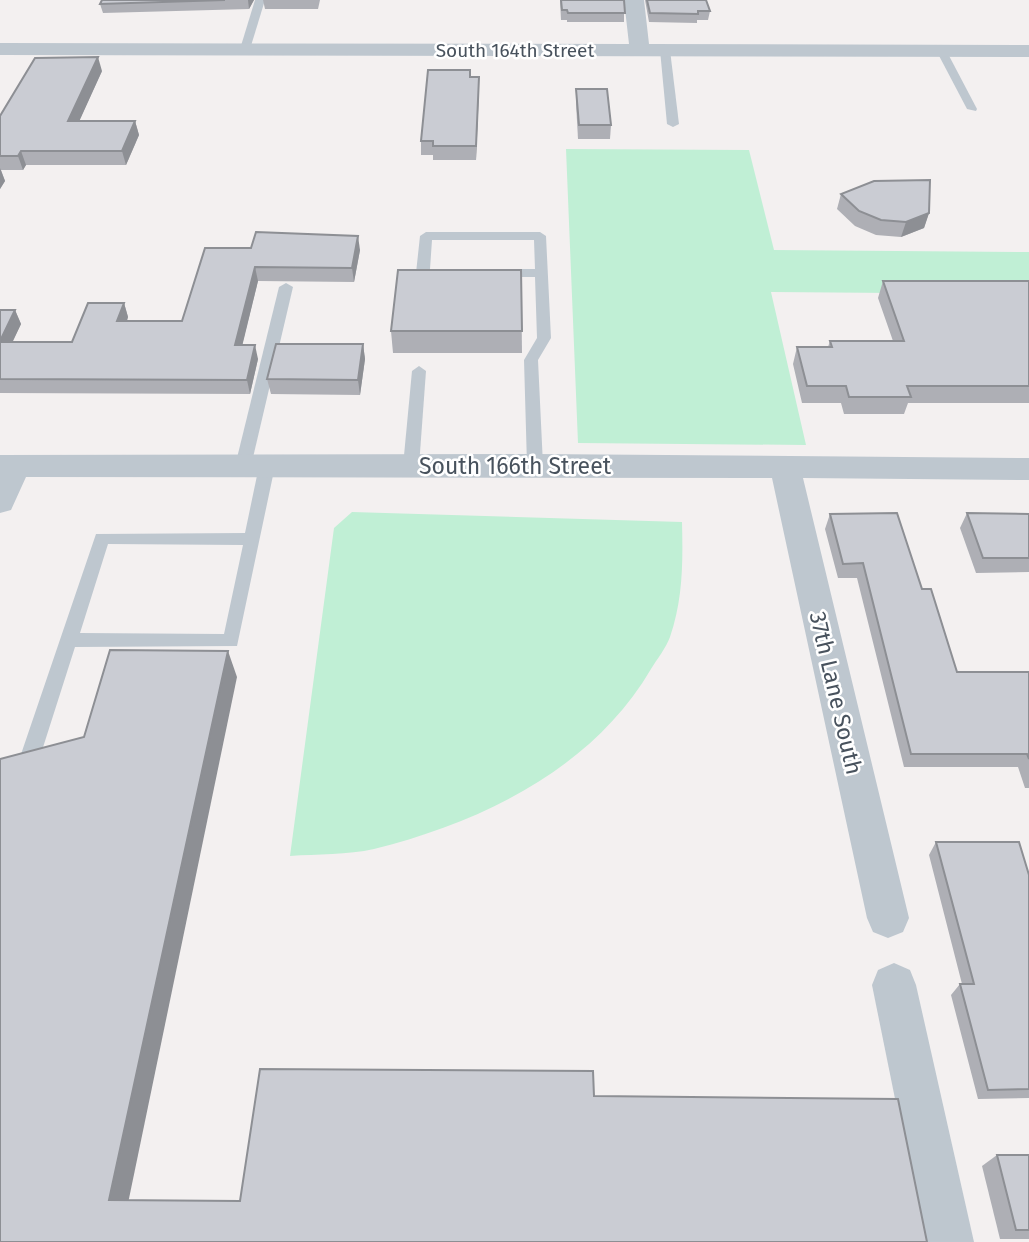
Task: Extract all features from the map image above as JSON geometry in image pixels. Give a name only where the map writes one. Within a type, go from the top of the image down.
[{"type":"street","points":[[634,0],[639,50]]},
{"type":"street","name":"South 164th Street","points":[[0,49],[1029,51]]},
{"type":"street","name":"South 166th Street","points":[[7,467],[535,465],[1029,469]]},
{"type":"street","points":[[0,502],[7,467]]},
{"type":"street","name":"37th Lane South","points":[[785,468],[888,918]]},
{"type":"street","points":[[894,985],[949,1242]]},
{"type":"lane","points":[[245,50],[260,0]]},
{"type":"lane","points":[[665,50],[673,124]]},
{"type":"lane","points":[[940,50],[972,109]]},
{"type":"lane","points":[[462,273],[423,273],[426,236],[540,236],[544,338],[531,360],[535,465]]},
{"type":"lane","points":[[489,273],[542,273]]},
{"type":"lane","points":[[69,640],[231,641],[252,539],[255,466],[286,286]]},
{"type":"lane","points":[[411,466],[419,372]]},
{"type":"lane","points":[[28,763],[102,538],[252,539]]},
{"type":"green space","points":[[566,149],[749,150],[774,250],[1029,252],[1029,294],[771,292],[806,445],[578,443]]},
{"type":"green space","points":[[352,512],[682,522],[678,609],[666,645],[627,704],[599,735],[567,762],[532,786],[494,806],[415,838],[364,851],[290,856],[334,528]]},
{"type":"building","points":[[102,0],[225,0],[100,4]]},
{"type":"building","points":[[561,0],[624,0],[625,13],[568,13],[567,10],[562,10]]},
{"type":"building","points":[[647,0],[706,0],[710,11],[698,11],[698,14],[650,13]]},
{"type":"building","points":[[98,57],[68,121],[135,121],[122,151],[21,151],[18,156],[0,156],[0,116],[35,58]]},
{"type":"building","points":[[428,70],[470,70],[470,77],[479,77],[476,146],[433,146],[433,141],[421,141]]},
{"type":"building","points":[[576,89],[607,89],[611,125],[579,125]]},
{"type":"building","points":[[930,180],[929,213],[906,222],[881,220],[859,211],[841,194],[874,181]]},
{"type":"building","points":[[256,232],[358,236],[352,268],[255,267],[235,345],[255,345],[247,380],[0,379],[0,342],[72,342],[88,303],[124,303],[117,321],[182,321],[205,248],[251,248]]},
{"type":"building","points":[[398,270],[521,270],[522,331],[391,331]]},
{"type":"building","points":[[883,281],[1029,281],[1029,386],[907,386],[911,397],[849,397],[846,386],[807,386],[797,347],[832,347],[830,341],[904,341]]},
{"type":"building","points":[[0,310],[15,310],[0,341]]},
{"type":"building","points":[[276,344],[363,344],[358,380],[267,379]]},
{"type":"building","points":[[897,513],[922,589],[931,589],[957,672],[1029,672],[1029,759],[1027,754],[911,754],[863,563],[843,564],[830,514]]},
{"type":"building","points":[[967,513],[1029,514],[1029,558],[983,558]]},
{"type":"building","points":[[110,650],[228,651],[109,1200],[240,1201],[260,1069],[593,1071],[594,1096],[898,1099],[927,1242],[0,1242],[0,759],[84,737]]},
{"type":"building","points":[[936,842],[1019,842],[1029,875],[1029,1089],[988,1090],[960,984],[974,984]]},
{"type":"building","points":[[997,1155],[1029,1155],[1029,1230],[1016,1230]]}]
